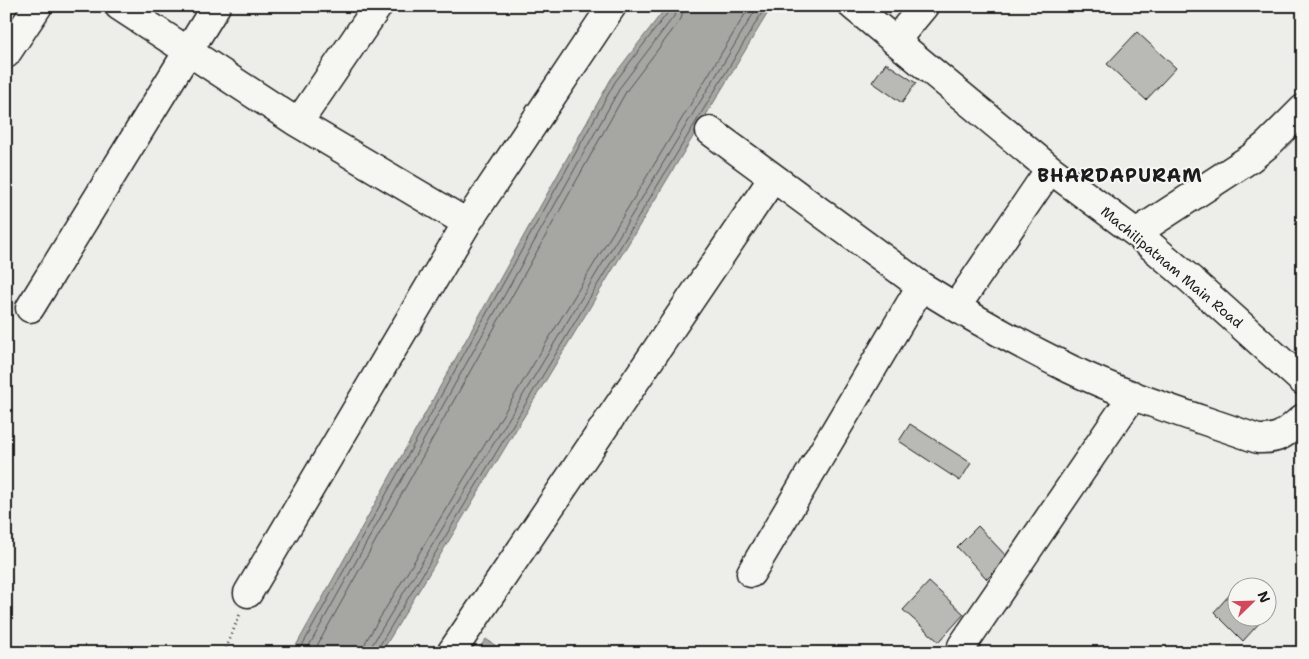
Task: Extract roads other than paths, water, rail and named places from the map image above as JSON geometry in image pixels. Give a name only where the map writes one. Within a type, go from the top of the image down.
[{"type":"street","points":[[6,54],[38,6]]},
{"type":"street","points":[[118,6],[298,123],[467,223]]},
{"type":"street","points":[[30,308],[216,6]]},
{"type":"street","points":[[298,123],[378,6]]},
{"type":"street","points":[[248,593],[467,223],[612,6]]},
{"type":"street","name":"Machilipatnam Main Road","points":[[853,6],[1050,169],[1136,233],[1303,381]]},
{"type":"street","points":[[895,41],[924,6]]},
{"type":"street","points":[[1136,233],[1251,158],[1268,144],[1303,108]]},
{"type":"street","points":[[710,131],[922,286],[956,308],[1071,370],[1133,395],[1258,439],[1274,440],[1303,448]]},
{"type":"street","points":[[956,308],[1050,169]]},
{"type":"street","points":[[451,653],[773,178]]},
{"type":"street","points":[[751,573],[922,286]]},
{"type":"street","points":[[962,646],[1133,395]]},
{"type":"street","points":[[1274,440],[1303,418]]},
{"type":"water","points":[[667,6],[772,6],[381,653],[292,653],[611,79]]},
{"type":"water","points":[[486,639],[506,653],[475,653]]},
{"type":"district","name":"BHARDAPURAM","points":[[1120,175]]}]
